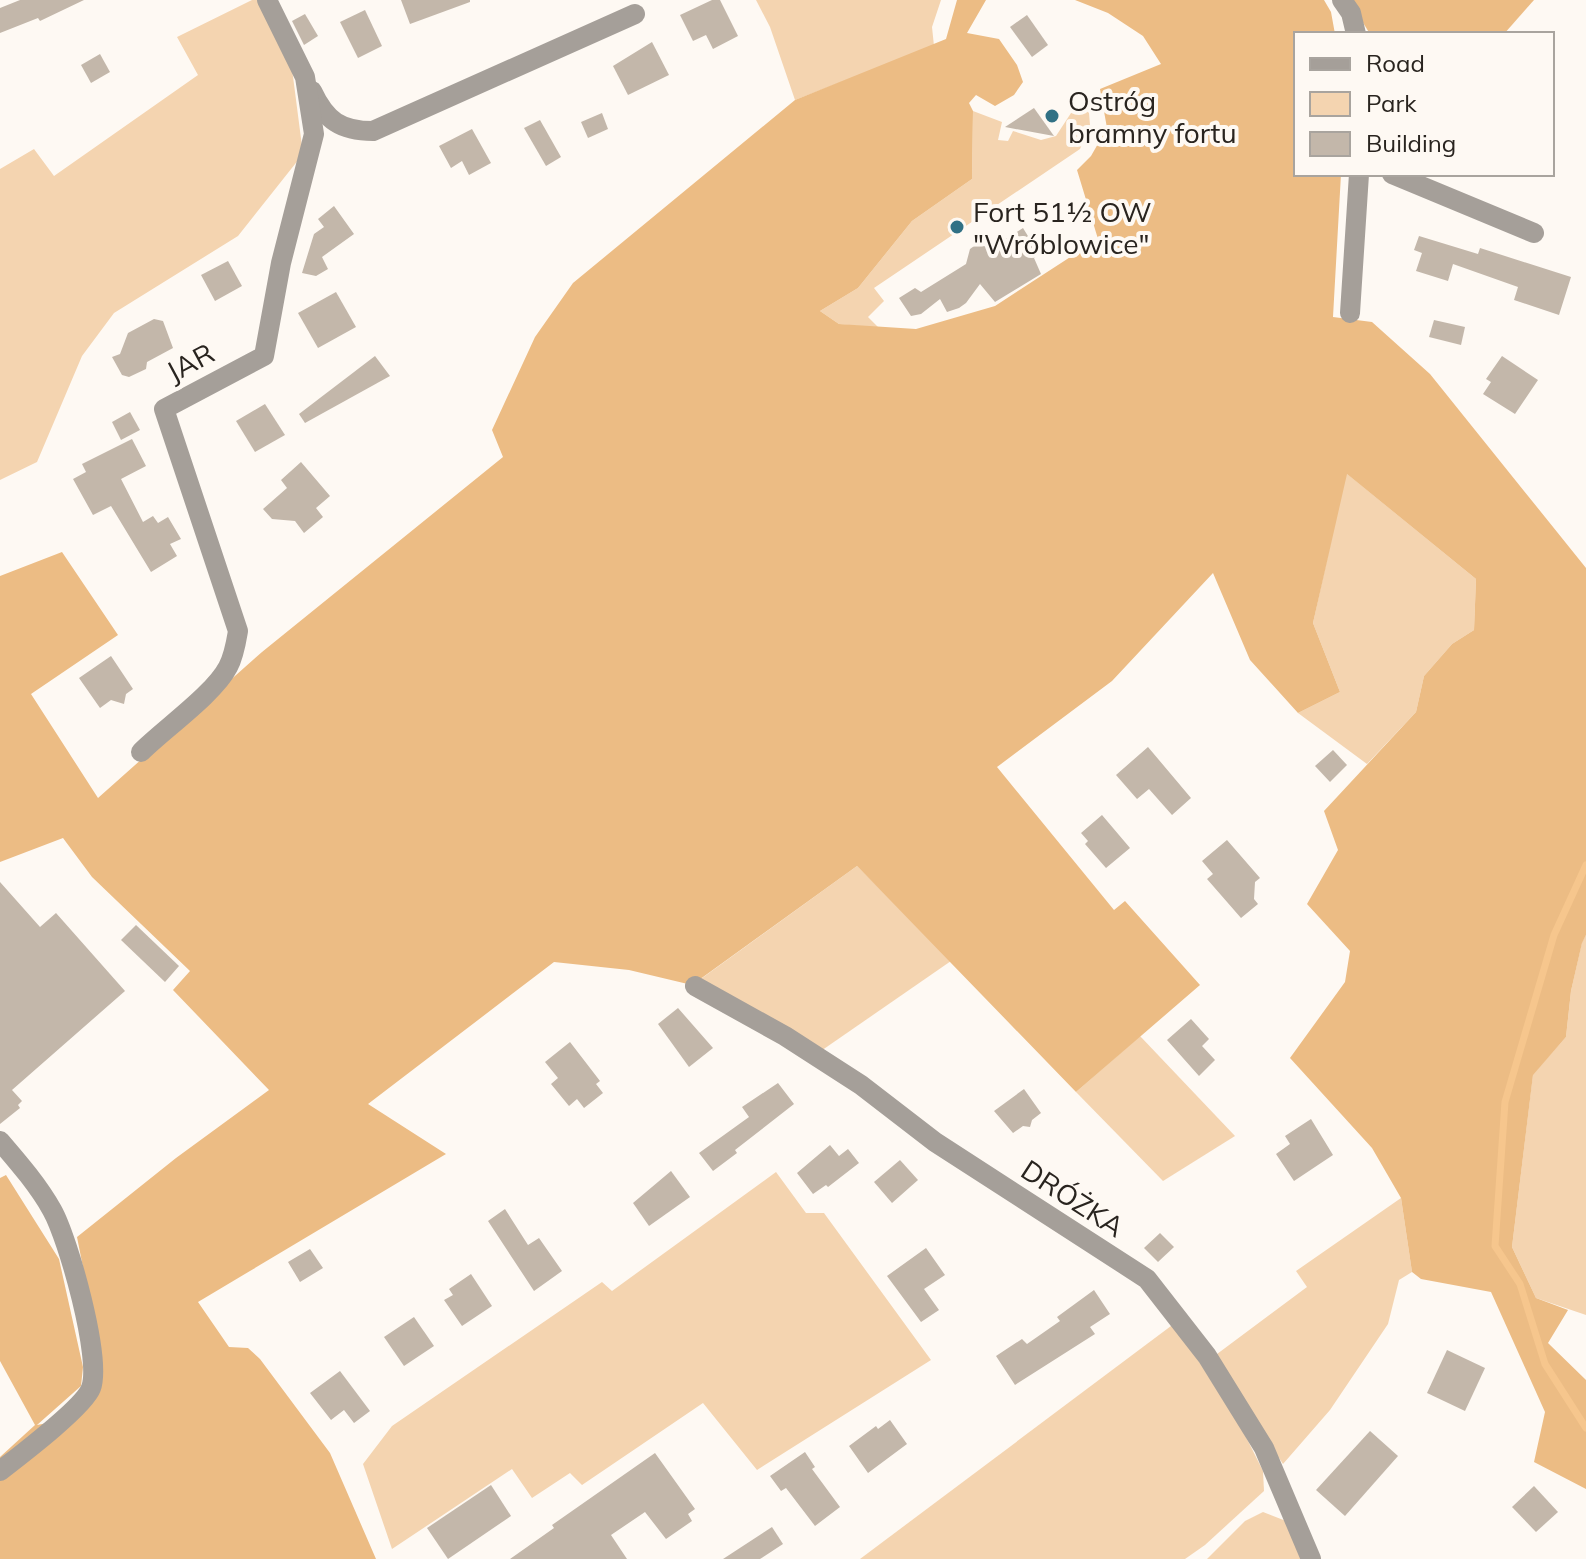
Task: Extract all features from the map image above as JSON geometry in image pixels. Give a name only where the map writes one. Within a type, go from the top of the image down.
[{"type":"street","name":"JAR","points":[[141,752],[190,709],[227,670],[238,631],[164,409],[264,356],[281,263],[314,134],[305,77],[267,0]]},
{"type":"street","points":[[1342,0],[1351,13],[1356,32]]},
{"type":"street","points":[[305,77],[322,111],[349,131],[373,131],[635,14]]},
{"type":"street","points":[[1350,313],[1359,176]]},
{"type":"street","points":[[1397,176],[1534,233]]},
{"type":"street","name":"DRÓŻKA","points":[[695,986],[861,1085],[935,1142],[1147,1279],[1207,1356],[1264,1448],[1311,1559]]},
{"type":"street","points":[[0,1141],[52,1210],[73,1263],[93,1360],[91,1389],[35,1443],[0,1471]]},
{"type":"green space","points":[[252,0],[260,0],[291,61],[303,154],[238,236],[114,313],[82,356],[37,462],[0,480],[0,169],[34,149],[54,176],[198,75],[177,37]]},
{"type":"green space","points":[[756,0],[941,0],[932,27],[934,46],[795,100],[770,27]]},
{"type":"green space","points":[[1088,101],[1090,125],[1080,149],[874,288],[884,301],[868,317],[879,328],[839,324],[820,311],[858,288],[912,221],[972,179],[973,111],[1002,122],[998,140],[1008,141],[1013,131],[1041,140],[1056,136],[1071,113]]},
{"type":"green space","points":[[1346,473],[1476,579],[1474,630],[1452,644],[1424,676],[1416,712],[1367,764],[1298,713],[1340,692],[1313,623]]},
{"type":"green space","points":[[857,866],[951,961],[818,1053],[698,981]]},
{"type":"green space","points":[[1586,935],[1586,1315],[1536,1298],[1512,1247],[1533,1074],[1566,1037],[1571,991]]},
{"type":"green space","points":[[1140,1036],[1235,1136],[1163,1181],[1076,1092]]},
{"type":"green space","points":[[776,1172],[806,1213],[824,1213],[931,1360],[757,1470],[703,1403],[582,1485],[570,1473],[532,1498],[512,1469],[392,1549],[363,1464],[392,1426],[602,1282],[612,1291]]},
{"type":"green space","points":[[1401,1198],[1412,1272],[1399,1280],[1388,1324],[1330,1410],[1283,1464],[1213,1357],[1307,1287],[1296,1271]]},
{"type":"green space","points":[[1175,1323],[1244,1433],[1263,1471],[1264,1491],[1205,1545],[1185,1559],[860,1559]]},
{"type":"green space","points":[[1263,1512],[1286,1521],[1303,1559],[1207,1559],[1245,1521]]},
{"type":"shaded area","points":[[957,0],[986,0],[967,33],[999,39],[1017,65],[1023,82],[1014,95],[995,106],[976,95],[969,103],[973,111],[972,179],[912,221],[858,288],[820,311],[839,324],[916,329],[995,306],[1098,239],[1077,170],[1091,156],[1107,128],[1100,89],[1161,64],[1143,36],[1108,13],[1075,0],[1324,0],[1331,12],[1335,32],[1294,32],[1294,176],[1341,176],[1333,317],[1372,322],[1430,374],[1586,568],[1586,935],[1571,991],[1566,1037],[1533,1075],[1512,1247],[1536,1298],[1568,1310],[1548,1343],[1586,1380],[1586,1489],[1534,1462],[1545,1412],[1491,1292],[1421,1279],[1412,1272],[1401,1198],[1372,1148],[1290,1058],[1345,982],[1350,951],[1307,904],[1338,850],[1324,811],[1416,712],[1424,676],[1452,644],[1474,630],[1476,579],[1347,474],[1313,623],[1340,692],[1298,713],[1250,660],[1213,573],[1112,681],[997,767],[1114,910],[1125,901],[1200,985],[1076,1092],[857,866],[692,985],[629,970],[554,962],[368,1104],[446,1154],[198,1302],[229,1347],[248,1348],[260,1359],[330,1453],[376,1559],[0,1559],[0,1457],[35,1425],[0,1361],[0,1178],[6,1175],[59,1259],[83,1367],[81,1386],[37,1425],[73,1418],[100,1353],[77,1237],[176,1158],[269,1090],[173,990],[190,971],[92,877],[63,838],[0,862],[0,576],[62,552],[118,635],[31,694],[98,798],[262,652],[503,457],[492,430],[535,337],[573,283],[795,100],[946,39]]},
{"type":"shaded area","points":[[1349,0],[1534,0],[1506,32],[1369,32]]},
{"type":"building","points":[[20,0],[84,0],[40,21],[38,18],[0,33],[0,8]]},
{"type":"building","points":[[401,0],[470,0],[470,2],[410,24]]},
{"type":"building","points":[[712,0],[720,0],[738,36],[713,49],[706,35],[693,41],[680,15]]},
{"type":"building","points":[[365,10],[382,46],[358,58],[340,22]]},
{"type":"building","points":[[305,14],[318,36],[304,45],[292,21]]},
{"type":"building","points":[[1027,15],[1048,45],[1032,57],[1010,27]]},
{"type":"building","points":[[652,42],[669,75],[628,95],[613,66]]},
{"type":"building","points":[[100,54],[110,72],[91,83],[81,65]]},
{"type":"building","points":[[1034,108],[1054,136],[1005,127]]},
{"type":"building","points":[[602,113],[608,129],[588,138],[581,122]]},
{"type":"building","points":[[540,120],[561,157],[546,166],[524,128]]},
{"type":"building","points":[[472,129],[491,163],[469,175],[462,161],[451,168],[439,146]]},
{"type":"building","points":[[334,206],[354,234],[322,257],[328,269],[316,276],[302,273],[314,234],[324,227],[318,219]]},
{"type":"building","points":[[1023,228],[1039,254],[1034,258],[1041,274],[995,302],[980,284],[959,308],[947,312],[940,299],[921,314],[911,316],[899,298],[915,288],[921,292],[966,264],[970,249],[977,244],[991,248]]},
{"type":"building","points":[[1419,236],[1478,254],[1480,248],[1571,277],[1559,315],[1514,300],[1518,287],[1453,264],[1448,281],[1416,271],[1422,253],[1414,250]]},
{"type":"building","points":[[228,261],[242,286],[215,301],[201,275]]},
{"type":"building","points":[[336,292],[356,327],[318,348],[298,313]]},
{"type":"building","points":[[154,319],[163,321],[173,348],[147,362],[146,369],[129,377],[122,375],[112,357],[120,354],[128,333]]},
{"type":"building","points":[[1434,320],[1465,327],[1461,345],[1429,337]]},
{"type":"building","points":[[375,356],[390,376],[305,423],[299,414]]},
{"type":"building","points":[[1502,356],[1538,380],[1515,414],[1483,394],[1491,382],[1486,379]]},
{"type":"building","points":[[265,404],[285,435],[255,452],[236,421]]},
{"type":"building","points":[[130,412],[140,430],[121,440],[112,422]]},
{"type":"building","points":[[132,439],[146,466],[121,479],[143,522],[153,516],[158,523],[168,517],[181,539],[170,544],[177,556],[151,572],[111,506],[93,515],[73,479],[86,472],[82,464]]},
{"type":"building","points":[[301,462],[330,496],[316,508],[323,517],[304,533],[295,521],[272,519],[263,509],[287,488],[281,480]]},
{"type":"building","points":[[111,656],[133,689],[126,694],[124,704],[111,700],[100,708],[79,678]]},
{"type":"building","points":[[1148,747],[1191,798],[1172,815],[1149,789],[1137,799],[1116,775]]},
{"type":"building","points":[[1333,750],[1347,765],[1330,782],[1315,766]]},
{"type":"building","points":[[1102,815],[1130,848],[1106,868],[1085,844],[1088,841],[1081,833]]},
{"type":"building","points":[[1227,840],[1260,878],[1255,882],[1254,899],[1258,904],[1241,918],[1207,879],[1213,874],[1202,861]]},
{"type":"building","points":[[0,882],[40,927],[56,913],[125,991],[12,1090],[22,1101],[18,1105],[20,1108],[0,1124]]},
{"type":"building","points":[[136,925],[179,966],[165,982],[121,940]]},
{"type":"building","points":[[678,1008],[713,1048],[689,1067],[658,1024]]},
{"type":"building","points":[[1191,1019],[1209,1039],[1202,1046],[1215,1060],[1199,1076],[1167,1040]]},
{"type":"building","points":[[570,1042],[600,1081],[596,1084],[603,1093],[584,1108],[577,1099],[569,1106],[551,1084],[558,1078],[545,1062]]},
{"type":"building","points":[[778,1083],[794,1104],[713,1171],[699,1153],[749,1117],[742,1107]]},
{"type":"building","points":[[1024,1089],[1041,1113],[1032,1120],[1030,1127],[1023,1126],[1013,1133],[994,1111]]},
{"type":"building","points":[[1311,1119],[1333,1155],[1294,1181],[1276,1154],[1290,1144],[1285,1136]]},
{"type":"building","points":[[830,1145],[839,1156],[848,1149],[859,1163],[828,1187],[826,1185],[813,1194],[797,1173]]},
{"type":"building","points":[[900,1160],[918,1180],[892,1203],[874,1182]]},
{"type":"building","points":[[671,1171],[690,1197],[649,1226],[633,1203]]},
{"type":"building","points":[[505,1209],[528,1245],[539,1238],[562,1271],[534,1291],[488,1221]]},
{"type":"building","points":[[1160,1233],[1174,1247],[1158,1262],[1144,1248]]},
{"type":"building","points":[[926,1248],[945,1275],[924,1289],[939,1310],[921,1322],[887,1276]]},
{"type":"building","points":[[310,1249],[323,1268],[300,1282],[288,1262]]},
{"type":"building","points":[[471,1274],[492,1306],[462,1326],[444,1300],[453,1295],[449,1289]]},
{"type":"building","points":[[1094,1290],[1110,1314],[1090,1327],[1095,1334],[1015,1385],[996,1356],[1022,1339],[1027,1344],[1060,1321],[1057,1317]]},
{"type":"building","points":[[414,1317],[434,1346],[404,1366],[384,1337]]},
{"type":"building","points":[[1447,1350],[1485,1368],[1465,1411],[1427,1393]]},
{"type":"building","points":[[340,1371],[370,1411],[354,1423],[344,1410],[331,1420],[310,1393]]},
{"type":"building","points":[[890,1420],[907,1444],[868,1473],[849,1446],[876,1426],[878,1429]]},
{"type":"building","points":[[1370,1431],[1398,1456],[1345,1516],[1316,1490]]},
{"type":"building","points":[[805,1452],[815,1467],[812,1469],[840,1507],[815,1526],[786,1488],[781,1491],[770,1476]]},
{"type":"building","points":[[655,1453],[695,1509],[688,1514],[692,1521],[666,1539],[645,1512],[611,1535],[627,1559],[510,1559],[554,1528],[552,1525]]},
{"type":"building","points":[[491,1485],[511,1516],[448,1559],[427,1528]]},
{"type":"building","points":[[1534,1486],[1558,1512],[1536,1532],[1512,1507]]},
{"type":"building","points":[[772,1527],[783,1544],[760,1559],[723,1559]]},
{"type":"waterway","points":[[1586,865],[1554,935],[1505,1102],[1495,1246],[1520,1284],[1545,1364],[1586,1428]]},
{"type":"place","name":"Ostróg bramny fortu","points":[[1052,116]]},
{"type":"place","name":"Fort 51½ OW \"Wróblowice\"","points":[[957,227]]}]
